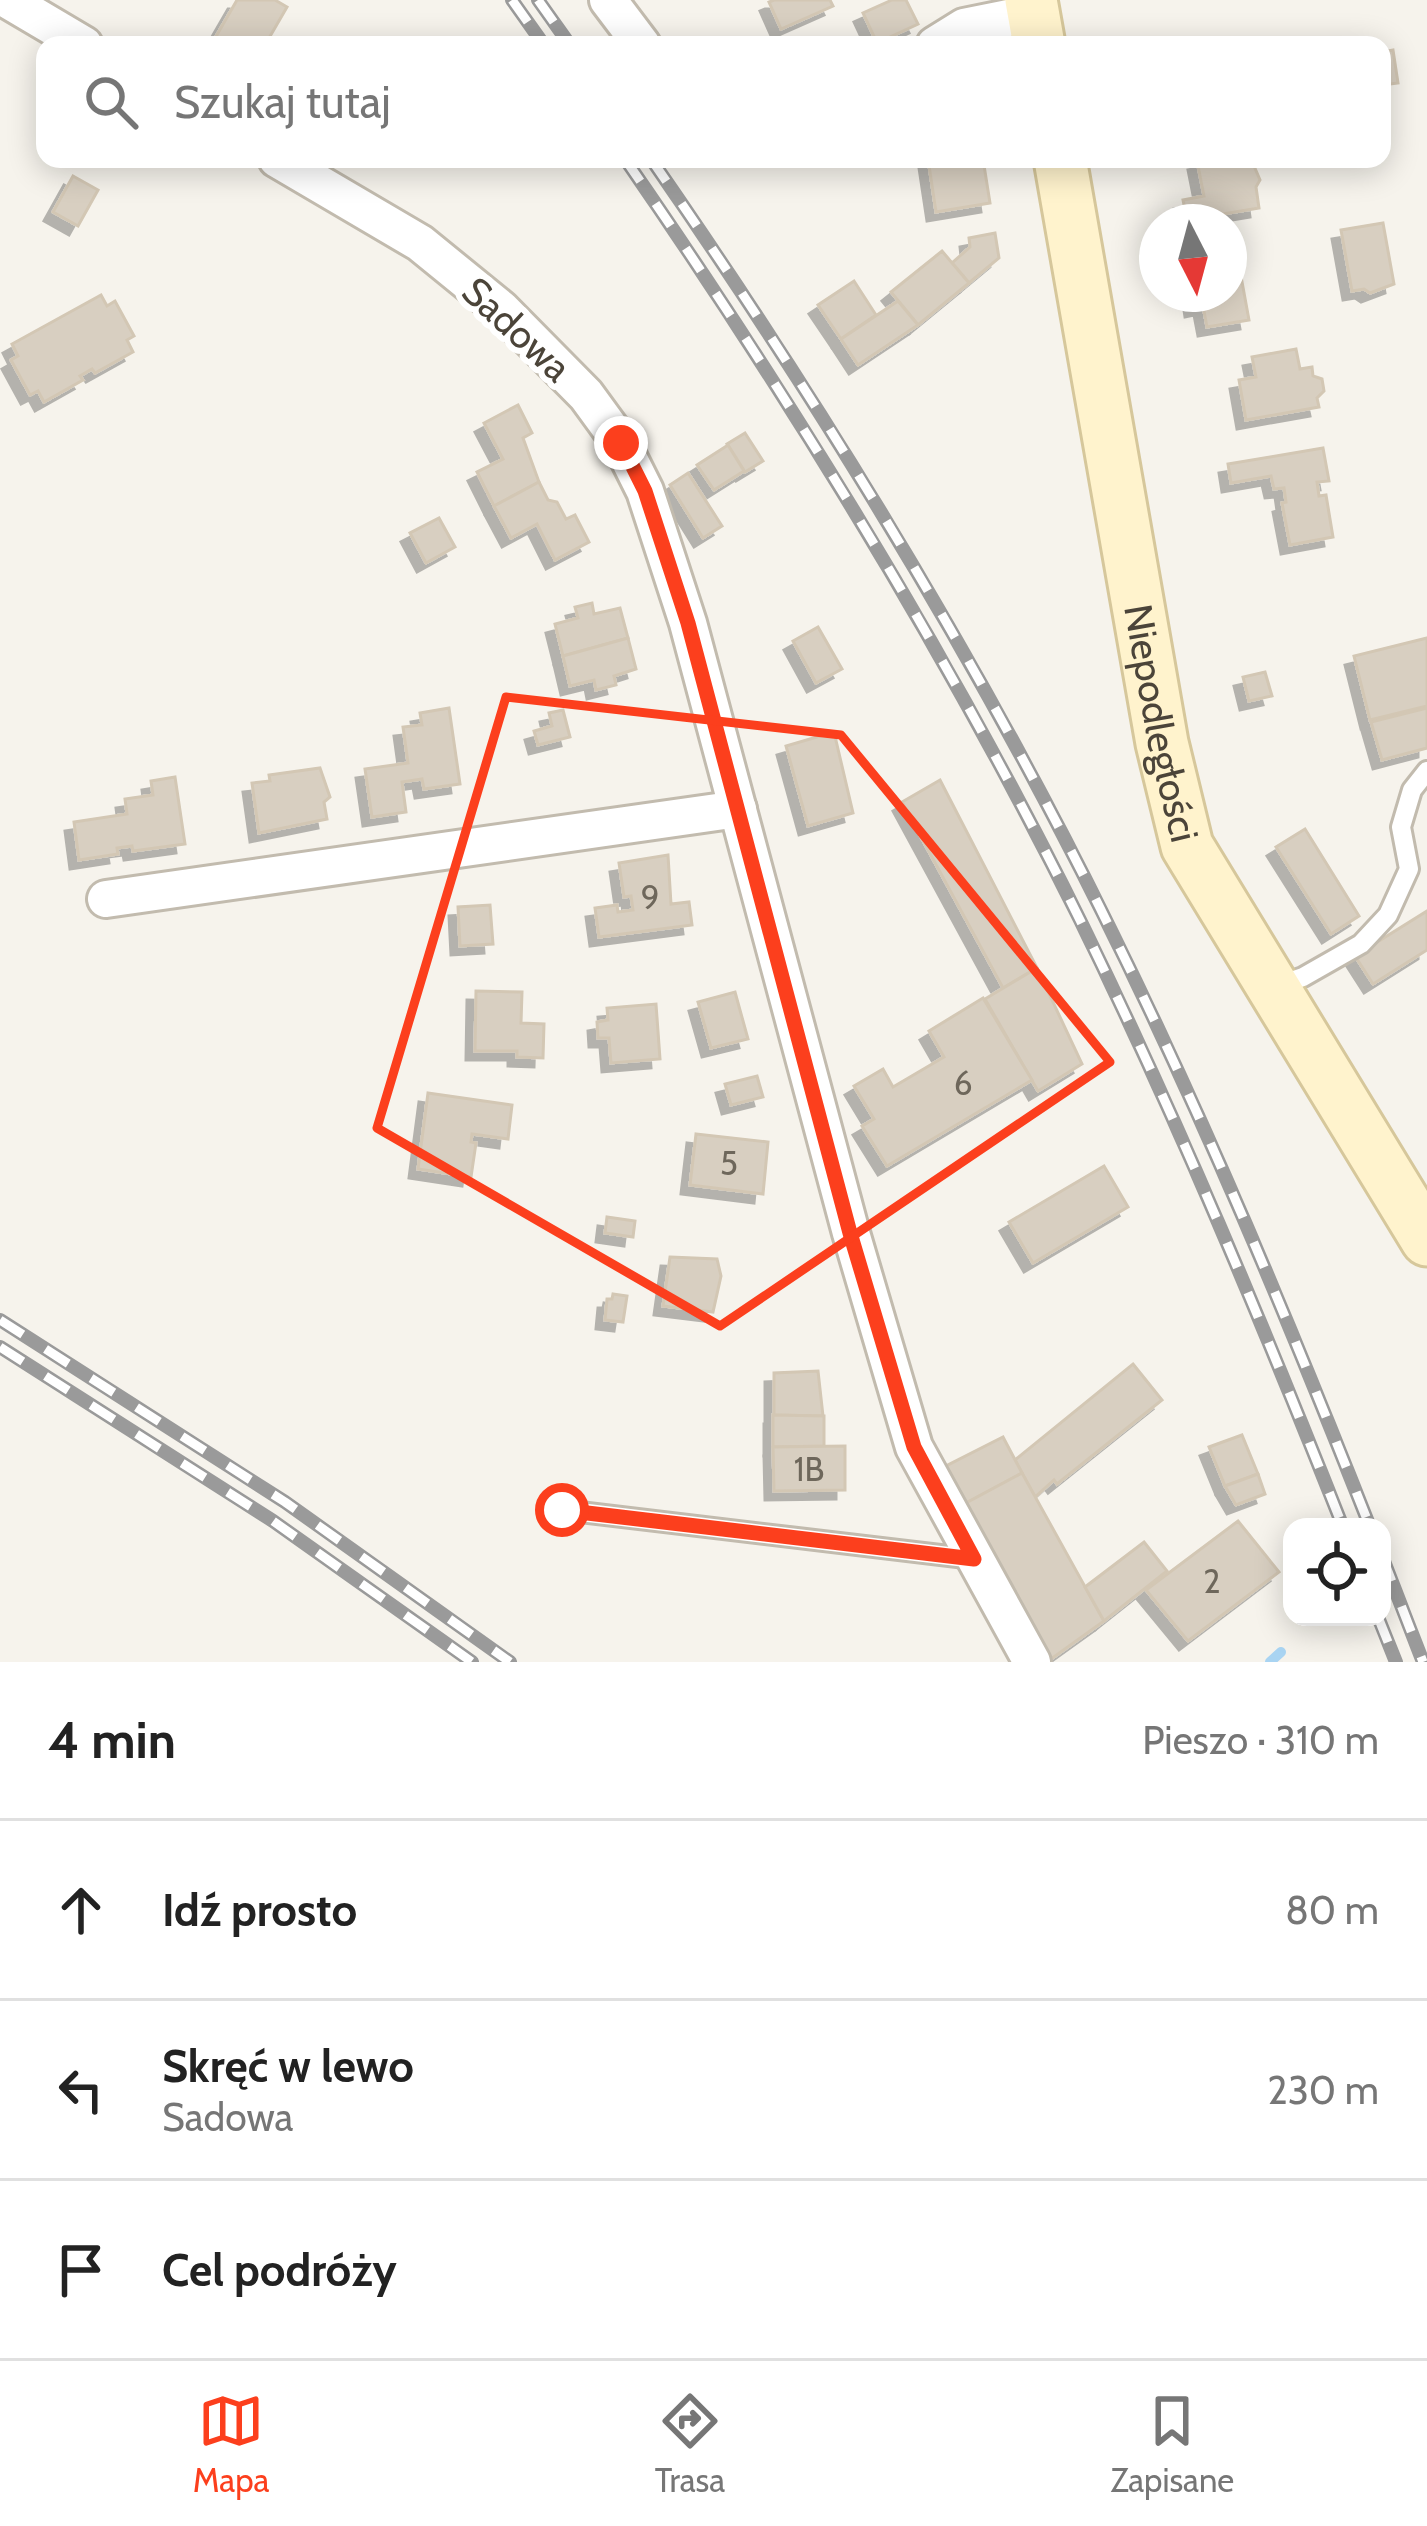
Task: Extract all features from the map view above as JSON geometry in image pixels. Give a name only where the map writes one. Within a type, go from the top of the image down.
[{"type":"street","points":[[8,0],[69,36]]},
{"type":"street","points":[[608,0],[635,36]]},
{"type":"street","points":[[950,36],[964,27],[1034,19]]},
{"type":"street","name":"Sadowa","points":[[292,168],[420,243],[502,309],[586,394],[621,443],[645,491],[688,623],[850,1233],[914,1447],[1032,1662]]},
{"type":"street","name":"Niepodległości","points":[[1062,168],[1162,743],[1187,846],[1424,1236]]},
{"type":"street","points":[[106,899],[738,809]]},
{"type":"lane","points":[[1273,988],[1361,944],[1388,915],[1408,869],[1401,826],[1412,790],[1427,771]]},
{"type":"lane","points":[[562,1510],[974,1559]]},
{"type":"highlighted area","points":[[506,697],[841,735],[1110,1062],[720,1326],[377,1128]]},
{"type":"building","points":[[237,0],[275,0],[287,7],[270,36],[216,36]]},
{"type":"building","points":[[830,0],[833,6],[781,29],[769,2]]},
{"type":"building","points":[[892,0],[906,0],[918,24],[892,36],[874,36],[863,13]]},
{"type":"building","points":[[1391,50],[1398,83],[1391,84]]},
{"type":"building","points":[[929,168],[984,168],[990,203],[936,212]]},
{"type":"building","points":[[1198,168],[1255,168],[1260,180],[1256,187],[1259,208],[1184,204],[1183,200],[1204,196]]},
{"type":"building","points":[[73,176],[98,190],[78,226],[53,212]]},
{"type":"building","points":[[1383,223],[1394,284],[1370,293],[1352,291],[1341,230]]},
{"type":"building","points":[[995,233],[999,258],[969,283],[952,263],[970,247],[969,238]]},
{"type":"building","points":[[942,251],[969,283],[918,325],[891,292]]},
{"type":"building","points":[[854,281],[876,315],[841,339],[818,305]]},
{"type":"building","points":[[101,295],[107,306],[115,301],[134,336],[127,340],[133,352],[95,373],[92,369],[80,376],[83,380],[44,402],[38,391],[30,395],[11,360],[18,356],[12,344]]},
{"type":"building","points":[[898,301],[918,325],[858,365],[841,339]]},
{"type":"building","points":[[1247,309],[1249,320],[1207,327],[1204,312]]},
{"type":"building","points":[[1296,349],[1300,369],[1312,367],[1313,376],[1322,379],[1319,407],[1246,420],[1239,380],[1256,377],[1252,357]]},
{"type":"building","points":[[518,405],[532,433],[523,438],[539,482],[494,506],[477,472],[503,459],[484,423]]},
{"type":"building","points":[[745,433],[763,461],[745,472],[727,444]]},
{"type":"building","points":[[728,445],[744,471],[714,490],[697,465]]},
{"type":"building","points":[[1323,448],[1329,481],[1317,482],[1319,496],[1326,495],[1333,537],[1290,545],[1284,488],[1274,489],[1271,476],[1231,483],[1228,464]]},
{"type":"building","points":[[688,473],[722,526],[703,538],[670,485]]},
{"type":"building","points":[[539,482],[566,519],[575,515],[589,542],[555,560],[537,524],[511,538],[494,506]]},
{"type":"building","points":[[439,518],[455,547],[426,563],[410,533]]},
{"type":"building","points":[[592,603],[594,614],[620,608],[628,638],[563,656],[555,624],[578,618],[575,607]]},
{"type":"building","points":[[818,627],[842,669],[816,683],[793,641]]},
{"type":"building","points":[[628,638],[636,669],[614,676],[616,685],[596,690],[594,680],[570,686],[563,656]]},
{"type":"building","points":[[1427,638],[1427,706],[1370,720],[1354,656]]},
{"type":"building","points":[[1265,672],[1272,696],[1249,701],[1243,677]]},
{"type":"building","points":[[449,708],[460,784],[424,789],[422,779],[402,782],[406,812],[372,817],[365,769],[408,763],[403,727],[422,725],[420,713]]},
{"type":"building","points":[[1427,708],[1427,748],[1382,760],[1371,722]]},
{"type":"building","points":[[563,710],[570,737],[538,745],[534,731],[552,726],[549,713]]},
{"type":"building","points":[[834,732],[853,813],[808,826],[786,746]]},
{"type":"building","points":[[320,768],[330,797],[324,802],[327,819],[259,833],[252,783],[270,781],[269,775]]},
{"type":"building","points":[[175,777],[185,844],[133,851],[132,846],[117,848],[118,854],[79,860],[74,822],[127,814],[125,799],[153,795],[151,781]]},
{"type":"building","points":[[940,780],[1037,968],[1003,988],[902,802]]},
{"type":"building","points":[[1305,829],[1359,916],[1331,934],[1276,847]]},
{"type":"building","points":[[668,855],[671,904],[689,902],[692,925],[599,937],[595,908],[617,905],[618,912],[633,910],[631,896],[624,897],[619,863]]},
{"type":"building","points":[[490,905],[493,944],[460,946],[458,907]]},
{"type":"building","points":[[1427,911],[1427,950],[1373,984],[1355,956]]},
{"type":"building","points":[[1037,968],[1082,1064],[1038,1091],[985,999]]},
{"type":"building","points":[[476,991],[522,992],[521,1023],[544,1024],[543,1058],[517,1057],[517,1051],[475,1051]]},
{"type":"building","points":[[735,992],[748,1039],[711,1048],[698,1002]]},
{"type":"building","points":[[983,998],[1032,1080],[887,1166],[862,1126],[874,1119],[854,1086],[883,1069],[893,1087],[944,1057],[929,1031]]},
{"type":"building","points":[[656,1004],[660,1059],[611,1063],[609,1038],[598,1038],[597,1022],[608,1020],[607,1008]]},
{"type":"building","points":[[757,1076],[763,1097],[731,1105],[725,1084]]},
{"type":"building","points":[[428,1093],[512,1105],[508,1139],[472,1134],[471,1142],[476,1143],[471,1177],[418,1169]]},
{"type":"building","points":[[696,1134],[768,1142],[763,1194],[690,1185]]},
{"type":"building","points":[[1104,1166],[1128,1207],[1033,1263],[1009,1222]]},
{"type":"building","points":[[607,1217],[635,1221],[633,1237],[605,1233]]},
{"type":"building","points":[[670,1257],[717,1259],[721,1276],[713,1312],[663,1306]]},
{"type":"building","points":[[613,1294],[627,1296],[623,1322],[605,1320],[607,1299]]},
{"type":"building","points":[[1133,1364],[1162,1400],[1035,1497],[1015,1460]]},
{"type":"building","points":[[818,1371],[823,1416],[774,1415],[774,1373]]},
{"type":"building","points":[[773,1415],[824,1416],[824,1446],[773,1447]]},
{"type":"building","points":[[1242,1435],[1258,1474],[1225,1486],[1209,1447]]},
{"type":"building","points":[[1003,1437],[1022,1473],[966,1503],[946,1466]]},
{"type":"building","points":[[845,1446],[845,1490],[774,1491],[773,1447]]},
{"type":"building","points":[[1022,1473],[1104,1621],[1051,1659],[966,1503]]},
{"type":"building","points":[[1258,1474],[1265,1494],[1236,1505],[1225,1486]]},
{"type":"building","points":[[1238,1521],[1279,1572],[1188,1641],[1146,1590]]},
{"type":"building","points":[[1144,1542],[1167,1571],[1104,1621],[1085,1587]]},
{"type":"waterway","points":[[1270,1662],[1281,1652]]},
{"type":"railway","points":[[512,0],[538,36]]},
{"type":"railway","points":[[538,0],[564,36]]},
{"type":"railway","points":[[631,168],[749,343],[866,531],[1030,821],[1184,1145],[1339,1518]]},
{"type":"railway","points":[[657,168],[833,434],[946,622],[1052,814],[1209,1140],[1366,1518]]},
{"type":"railway","points":[[0,1320],[285,1502],[510,1662]]},
{"type":"railway","points":[[0,1347],[273,1521],[472,1662]]},
{"type":"railway","points":[[1391,1579],[1423,1662]]},
{"type":"railway","points":[[1382,1626],[1396,1662]]},
{"type":"route","points":[[562,1510],[974,1559],[914,1447],[850,1233],[688,623],[645,491],[621,443]]}]
